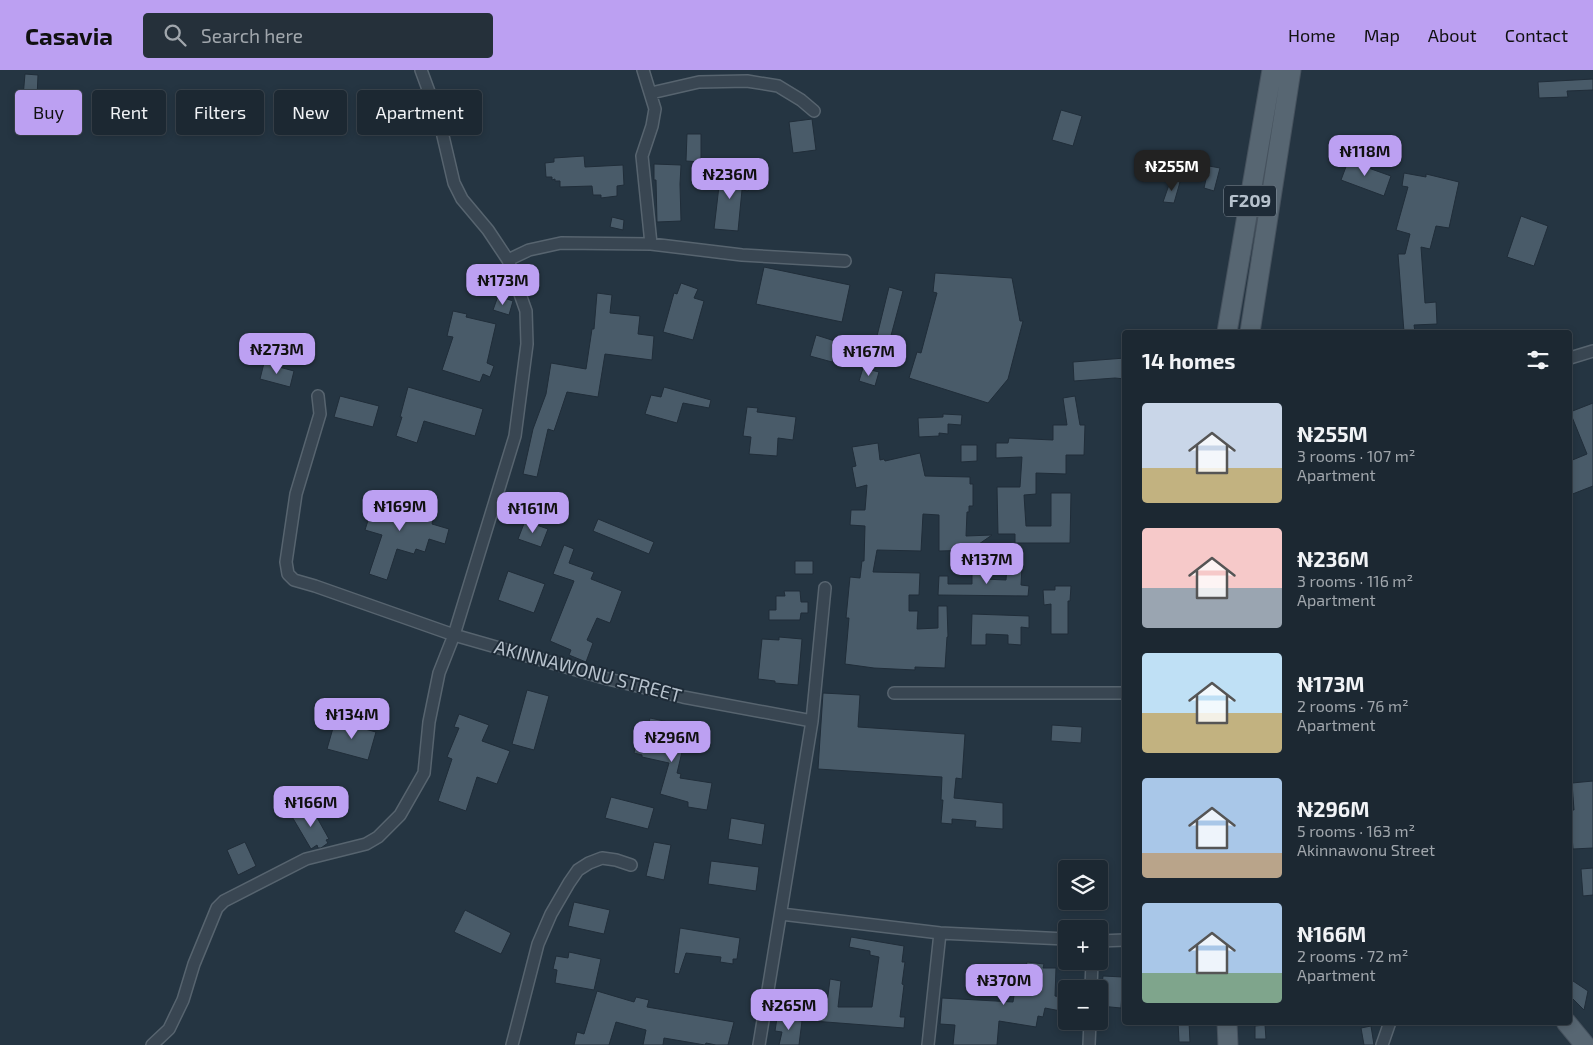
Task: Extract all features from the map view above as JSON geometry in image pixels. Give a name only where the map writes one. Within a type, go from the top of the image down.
[{"type":"main road","name":"F209","points":[[1227,330],[1272,70]]},
{"type":"main road","name":"F209","points":[[1250,330],[1290,70]]},
{"type":"main road","points":[[1228,1025],[1228,1045]]},
{"type":"main road","points":[[1568,1025],[1585,1045]]},
{"type":"street","points":[[152,1045],[169,1029],[182,1000],[216,908],[224,901],[306,859],[366,844],[378,837],[400,815],[424,773],[429,722],[439,673],[454,635],[515,436],[527,344],[526,311],[508,260],[488,230],[462,199],[454,183],[439,120],[421,70]]},
{"type":"street","points":[[643,70],[655,109],[652,126],[642,156],[651,244]]},
{"type":"street","points":[[651,93],[681,84],[698,82],[723,80],[777,82]]},
{"type":"street","points":[[651,93],[699,82],[748,81],[778,86],[800,100],[814,112]]},
{"type":"street","points":[[508,260],[529,250],[561,243],[651,244],[742,256],[845,261]]},
{"type":"street","points":[[1572,357],[1593,351]]},
{"type":"street","name":"AKINNAWONU STREET","points":[[318,396],[320,414],[296,494],[286,562],[288,574],[294,580],[454,635],[608,678],[673,695],[812,721]]},
{"type":"street","points":[[759,1045],[812,721],[825,588]]},
{"type":"street","points":[[894,693],[1122,693]]},
{"type":"street","points":[[512,1045],[538,944],[551,914],[578,870],[589,862],[602,858],[631,865]]},
{"type":"street","points":[[781,914],[940,933],[1058,939]]},
{"type":"street","points":[[928,1045],[940,933]]},
{"type":"street","points":[[1108,941],[1122,940]]},
{"type":"street","points":[[1382,1045],[1389,1025]]},
{"type":"street","points":[[1089,1045],[1090,1030]]},
{"type":"building","points":[[25,74],[38,75],[37,90],[24,90]]},
{"type":"building","points":[[1593,79],[1593,90],[1567,91],[1568,97],[1539,98],[1538,82]]},
{"type":"building","points":[[1061,110],[1082,116],[1073,146],[1052,140]]},
{"type":"building","points":[[812,119],[816,150],[793,153],[789,122]]},
{"type":"building","points":[[687,134],[701,134],[701,162],[686,161]]},
{"type":"building","points":[[584,156],[585,167],[623,165],[624,185],[617,186],[617,196],[601,198],[601,195],[593,195],[592,186],[560,187],[560,181],[552,180],[552,177],[546,177],[545,163],[554,162],[554,158]]},
{"type":"building","points":[[1350,156],[1361,160],[1360,165],[1391,176],[1384,196],[1341,180]]},
{"type":"building","points":[[654,164],[681,165],[681,221],[657,222]]},
{"type":"building","points":[[1209,166],[1220,168],[1214,191],[1204,188]]},
{"type":"building","points":[[718,171],[750,177],[748,191],[742,190],[738,231],[714,229],[719,186],[716,186]]},
{"type":"building","points":[[1404,173],[1426,177],[1426,174],[1459,182],[1449,228],[1436,226],[1430,249],[1421,247],[1425,303],[1436,302],[1437,324],[1414,325],[1415,330],[1404,330],[1398,254],[1405,254],[1410,234],[1396,230],[1408,187],[1402,186]]},
{"type":"building","points":[[1171,179],[1180,182],[1174,203],[1163,202]]},
{"type":"building","points":[[1521,216],[1548,226],[1534,266],[1507,257]]},
{"type":"building","points":[[612,217],[624,220],[623,230],[610,227]]},
{"type":"building","points":[[764,267],[850,285],[842,322],[756,304]]},
{"type":"building","points":[[935,273],[1012,278],[1020,321],[1023,321],[1008,379],[988,403],[909,378],[917,352],[921,353],[937,293],[933,292]]},
{"type":"building","points":[[681,283],[698,289],[694,298],[704,301],[693,340],[663,332],[674,293],[677,294]]},
{"type":"building","points":[[889,287],[903,291],[889,343],[876,340]]},
{"type":"building","points":[[597,293],[612,295],[610,313],[640,316],[638,334],[654,336],[652,360],[605,354],[598,397],[567,392],[554,431],[548,429],[537,477],[523,474],[533,429],[546,394],[551,363],[586,369],[592,329],[594,329]]},
{"type":"building","points":[[498,296],[513,301],[509,315],[493,310]]},
{"type":"building","points":[[453,311],[467,314],[466,317],[496,324],[487,363],[494,366],[490,377],[483,374],[480,382],[442,370],[453,337],[447,336]]},
{"type":"building","points":[[816,335],[838,342],[832,362],[810,356]]},
{"type":"building","points":[[1122,358],[1122,379],[1074,381],[1073,362]]},
{"type":"building","points":[[264,363],[294,371],[290,387],[260,379]]},
{"type":"building","points":[[863,368],[879,372],[875,386],[859,381]]},
{"type":"building","points":[[408,387],[483,409],[475,436],[424,421],[417,443],[396,436]]},
{"type":"building","points":[[664,387],[711,400],[709,408],[683,403],[677,423],[645,414],[651,395],[661,397]]},
{"type":"building","points":[[340,396],[379,406],[373,427],[334,417]]},
{"type":"building","points":[[1075,396],[1080,425],[1085,425],[1084,455],[1066,455],[1066,474],[1036,473],[1036,494],[1024,495],[1026,526],[1051,526],[1051,493],[1071,493],[1070,543],[1015,543],[1015,534],[998,534],[997,487],[1020,487],[1022,457],[996,458],[996,443],[1008,443],[1009,438],[1053,440],[1053,425],[1067,425],[1063,398]]},
{"type":"building","points":[[1593,403],[1593,486],[1572,494],[1572,460],[1587,454],[1572,417],[1572,411]]},
{"type":"building","points":[[747,407],[758,408],[757,412],[796,417],[793,440],[778,438],[777,456],[749,454],[751,437],[743,436]]},
{"type":"building","points":[[943,414],[962,415],[961,425],[948,424],[948,434],[939,433],[939,436],[919,437],[918,418],[943,417]]},
{"type":"building","points":[[878,443],[880,460],[884,459],[885,461],[920,453],[925,476],[970,477],[970,484],[973,484],[973,506],[969,506],[969,512],[967,512],[966,536],[992,535],[979,544],[979,550],[939,551],[939,515],[923,514],[921,551],[877,550],[873,572],[920,573],[919,595],[909,595],[909,611],[918,611],[917,629],[938,628],[938,606],[947,606],[948,637],[945,668],[915,667],[915,670],[874,668],[845,664],[849,618],[846,618],[850,577],[860,578],[862,561],[864,561],[865,526],[850,525],[851,510],[865,510],[867,485],[856,488],[852,467],[856,466],[852,447]]},
{"type":"building","points":[[961,445],[977,445],[977,461],[961,462]]},
{"type":"building","points":[[377,492],[391,496],[390,501],[434,515],[432,524],[449,529],[445,544],[429,539],[425,552],[416,549],[414,554],[397,549],[387,580],[369,574],[382,535],[365,530]]},
{"type":"building","points":[[598,519],[654,542],[649,554],[593,531]]},
{"type":"building","points":[[525,521],[548,529],[541,547],[518,539]]},
{"type":"building","points":[[564,545],[574,549],[569,563],[594,572],[591,579],[622,591],[610,623],[597,618],[587,640],[593,643],[586,662],[569,655],[571,650],[550,641],[574,581],[553,574]]},
{"type":"building","points":[[795,561],[813,561],[813,574],[795,574]]},
{"type":"building","points":[[972,566],[985,566],[984,579],[1006,580],[1007,566],[1022,566],[1021,585],[1029,586],[1028,596],[938,595],[939,576],[948,576],[948,584],[972,584]]},
{"type":"building","points":[[508,571],[545,584],[534,613],[498,600]]},
{"type":"building","points":[[1055,586],[1071,586],[1070,601],[1068,601],[1068,634],[1051,634],[1051,604],[1044,605],[1043,590],[1055,590]]},
{"type":"building","points":[[784,591],[800,591],[801,602],[808,602],[808,613],[801,613],[800,620],[769,620],[769,610],[776,610],[776,596],[785,596]]},
{"type":"building","points":[[972,614],[1029,616],[1029,628],[1021,627],[1021,645],[1008,644],[1008,635],[986,634],[986,645],[971,645]]},
{"type":"building","points":[[779,637],[802,639],[798,685],[758,679],[762,639],[779,640]]},
{"type":"building","points":[[527,690],[549,696],[534,750],[512,744]]},
{"type":"building","points":[[823,693],[860,695],[858,727],[965,734],[962,779],[956,778],[954,798],[1003,803],[1003,829],[975,827],[976,821],[952,819],[952,824],[941,823],[942,777],[818,769]]},
{"type":"building","points":[[459,714],[489,725],[482,741],[510,751],[497,784],[477,777],[466,811],[438,801],[452,759],[447,757],[459,728],[454,727]]},
{"type":"building","points":[[650,718],[683,725],[677,751],[682,752],[677,773],[681,774],[680,778],[712,783],[707,810],[688,807],[688,802],[660,794],[669,763],[642,757],[642,755],[634,753],[638,735],[646,736]]},
{"type":"building","points":[[335,721],[376,732],[368,760],[327,749]]},
{"type":"building","points":[[1052,725],[1082,727],[1081,743],[1051,741]]},
{"type":"building","points":[[1593,781],[1593,848],[1573,849],[1572,810],[1574,810],[1572,783]]},
{"type":"building","points":[[611,797],[654,808],[648,829],[605,818]]},
{"type":"building","points":[[310,805],[329,839],[326,840],[328,843],[321,848],[318,848],[317,845],[311,849],[291,815]]},
{"type":"building","points":[[731,818],[765,824],[762,845],[728,839]]},
{"type":"building","points":[[245,842],[256,866],[238,875],[227,850]]},
{"type":"building","points":[[654,842],[671,845],[664,880],[646,876]]},
{"type":"building","points":[[711,861],[759,867],[756,891],[708,884]]},
{"type":"building","points":[[1593,868],[1593,895],[1583,896],[1581,869]]},
{"type":"building","points":[[574,902],[610,910],[604,934],[568,926]]},
{"type":"building","points":[[465,910],[511,933],[501,954],[454,932]]},
{"type":"building","points":[[680,928],[740,938],[737,959],[733,959],[733,964],[720,962],[721,957],[686,953],[679,974],[674,973]]},
{"type":"building","points":[[851,937],[904,946],[902,962],[905,962],[902,984],[904,985],[900,1017],[905,1017],[904,1028],[800,1020],[803,999],[827,1003],[830,979],[841,981],[838,1007],[872,1007],[879,957],[870,955],[870,951],[849,947]]},
{"type":"building","points":[[569,952],[601,959],[594,990],[555,983],[557,970],[553,969],[556,956],[568,958]]},
{"type":"building","points":[[1027,962],[1044,964],[1043,968],[1056,968],[1055,996],[1058,997],[1058,1010],[1045,1008],[1043,1017],[1038,1016],[1036,1027],[999,1021],[997,1045],[953,1045],[955,1025],[940,1024],[942,998],[1013,1002],[1016,983],[1005,981],[1007,965],[1026,967]]},
{"type":"building","points":[[1103,976],[1122,977],[1121,1008],[1108,1007],[1108,980],[1103,980]]},
{"type":"building","points":[[1572,980],[1588,991],[1584,1010],[1572,998]]},
{"type":"building","points":[[597,991],[634,1002],[636,997],[649,1000],[647,1007],[734,1022],[728,1045],[706,1043],[705,1045],[664,1038],[663,1045],[643,1045],[646,1030],[616,1022],[609,1045],[574,1045],[577,1032],[584,1034]]},
{"type":"building","points":[[777,1018],[802,1021],[799,1045],[779,1045],[782,1032],[775,1031]]},
{"type":"building","points":[[1178,1025],[1189,1025],[1190,1042],[1179,1042]]},
{"type":"building","points":[[1265,1025],[1266,1039],[1255,1039],[1255,1026]]},
{"type":"building","points":[[1371,1026],[1374,1045],[1364,1045],[1361,1028]]}]
